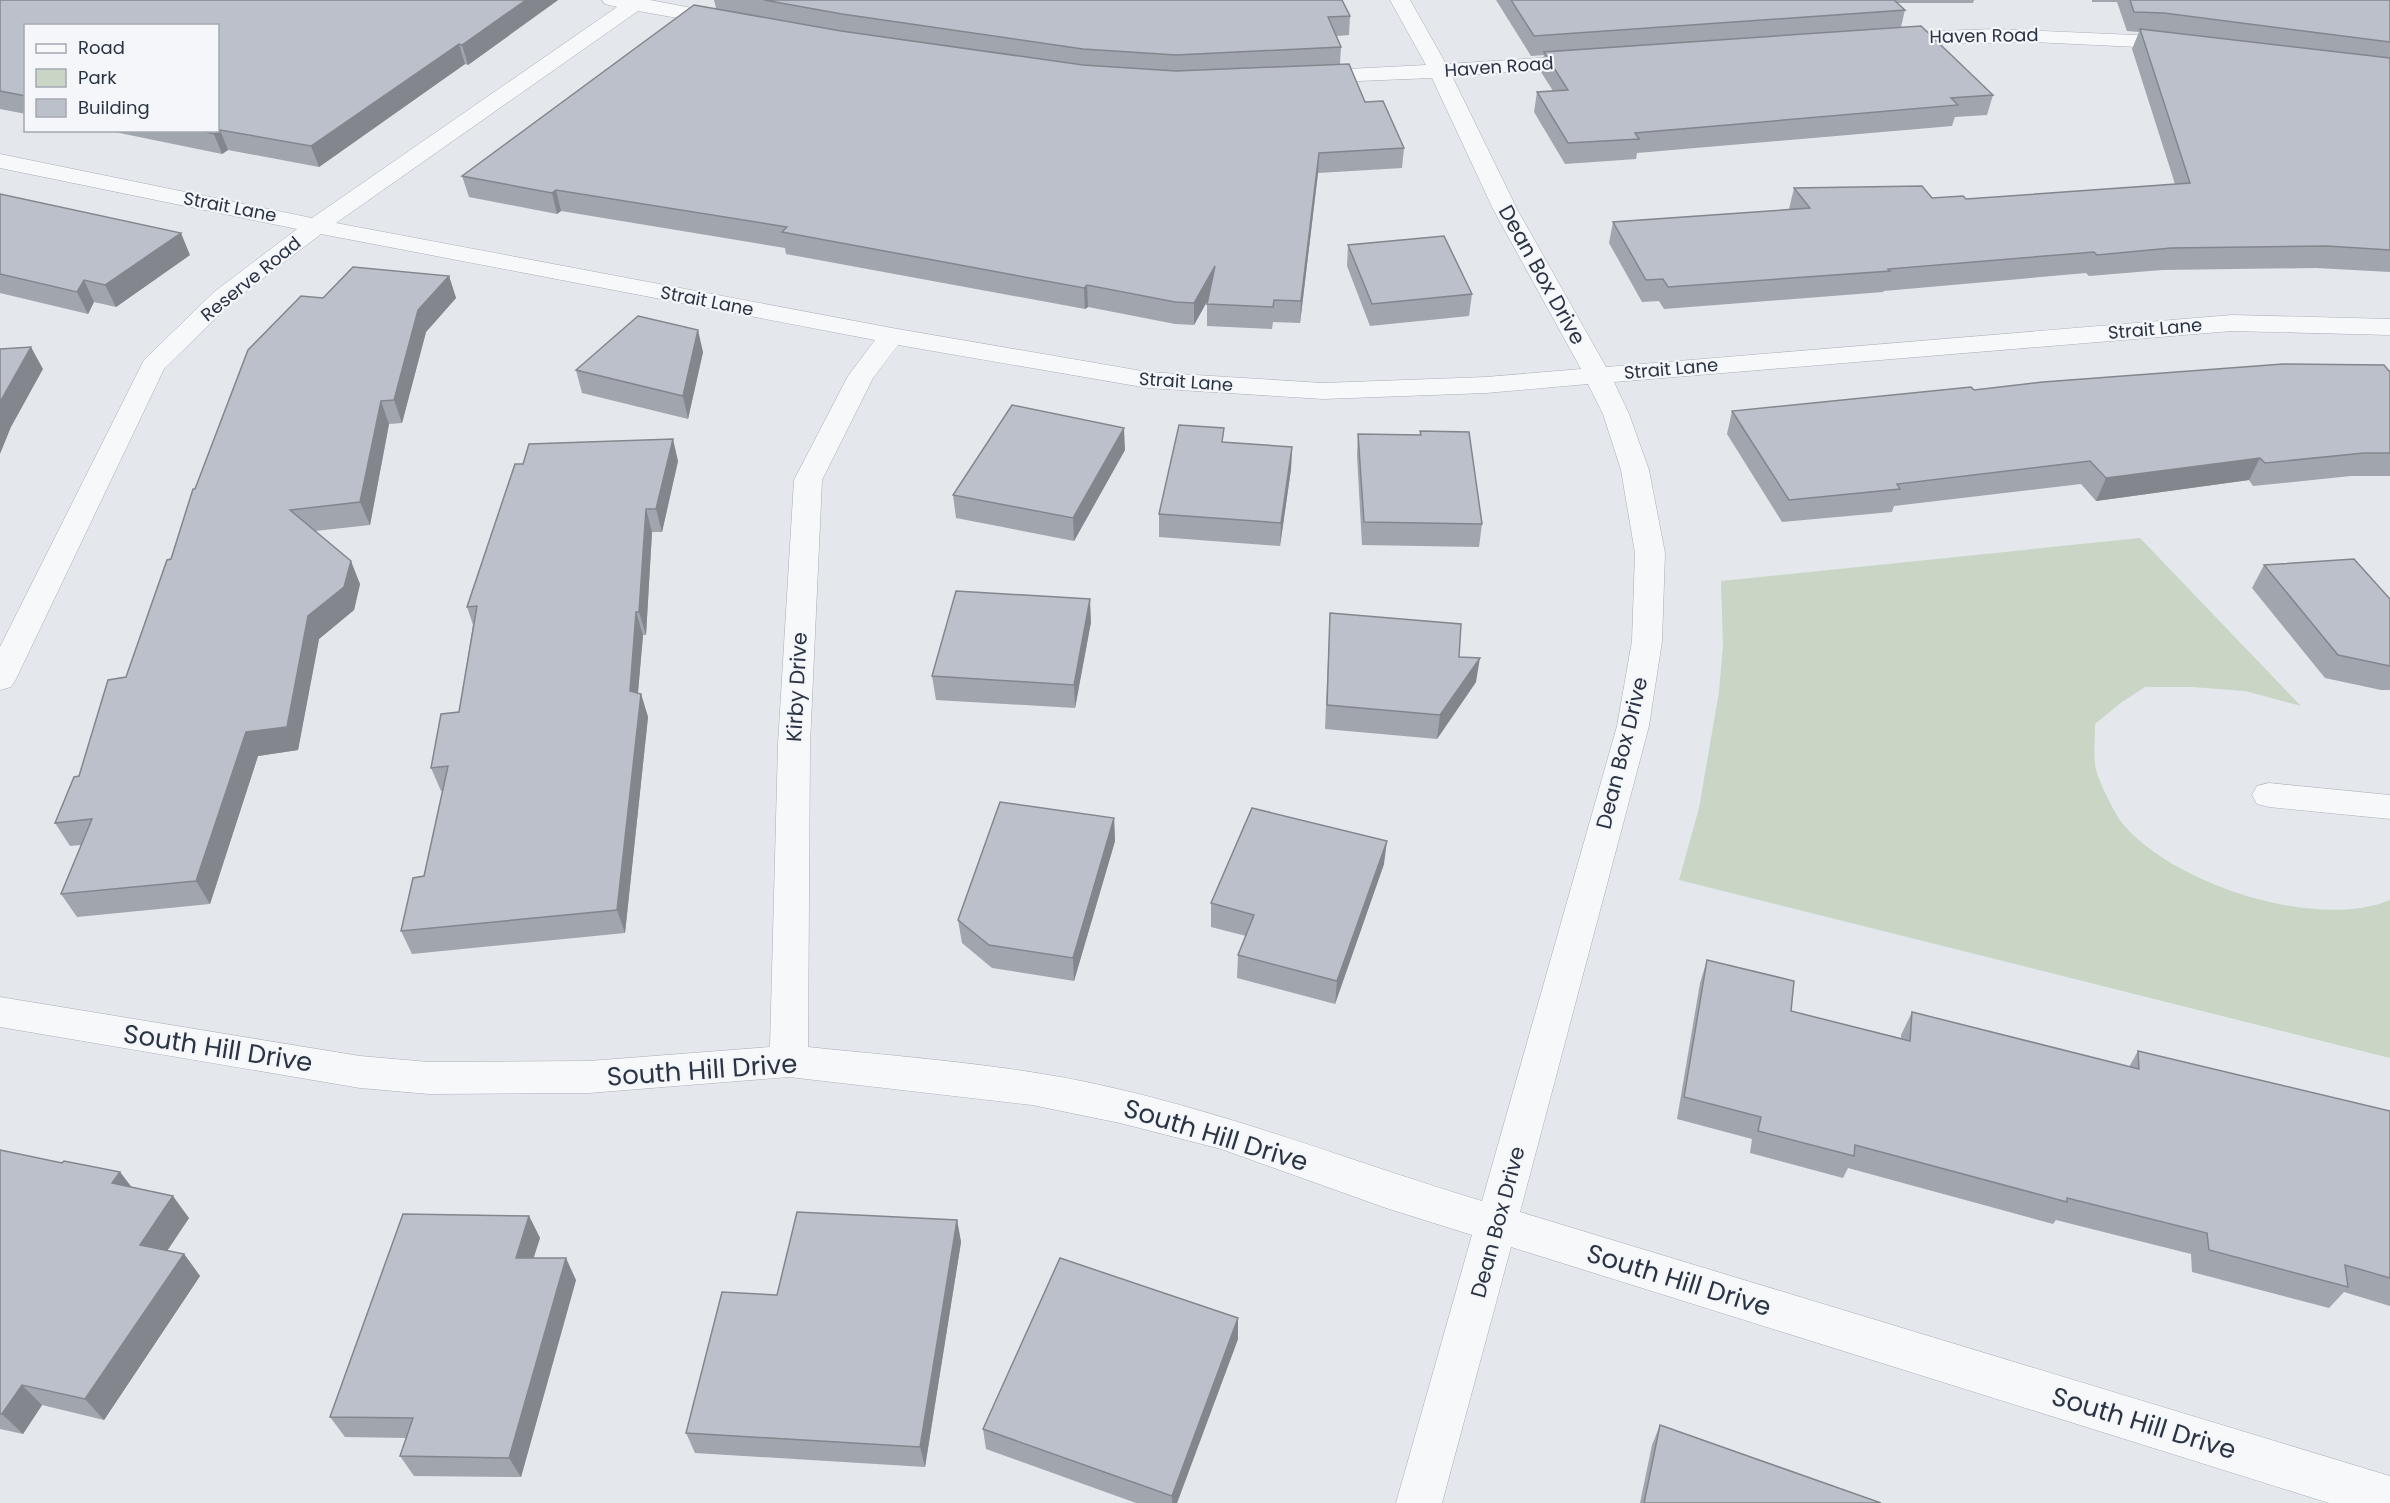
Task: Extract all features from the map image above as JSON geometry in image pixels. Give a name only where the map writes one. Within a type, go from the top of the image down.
[{"type":"street","name":"Dean Box Drive","points":[[1400,0],[1439,71],[1505,208],[1616,414],[1637,481],[1650,553],[1647,641],[1633,726],[1419,1503]]},
{"type":"street","points":[[629,1],[750,25]]},
{"type":"street","name":"Reserve Road","points":[[0,679],[153,366],[223,297],[318,225],[629,1]]},
{"type":"street","name":"Haven Road","points":[[1869,40],[1968,35],[2063,35],[2204,46]]},
{"type":"street","name":"Haven Road","points":[[1284,79],[1606,59]]},
{"type":"street","name":"Strait Lane","points":[[0,161],[358,235],[892,336],[1148,380],[1323,391],[1486,385],[2232,323],[2390,327]]},
{"type":"street","name":"Kirby Drive","points":[[789,1060],[794,744],[808,480],[861,376],[892,336]]},
{"type":"street","points":[[2268,795],[2390,807]]},
{"type":"street","name":"South Hill Drive","points":[[0,1012],[349,1070],[429,1078],[589,1077],[789,1060],[954,1078],[1032,1089],[1120,1106],[1221,1132],[1386,1190],[2390,1499]]},
{"type":"green space","points":[[2140,538],[2301,706],[2245,691],[2192,687],[2145,687],[2095,724],[2096,770],[2107,798],[2122,823],[2145,845],[2175,865],[2209,882],[2247,896],[2286,905],[2324,910],[2359,908],[2390,900],[2390,1058],[1679,880],[1699,808],[1719,692],[1723,645],[1721,581]]},
{"type":"building","points":[[0,0],[526,0],[311,146],[219,131],[219,24],[24,24],[24,96],[0,91]]},
{"type":"building","points":[[764,0],[1342,0],[1350,16],[1328,17],[1341,47],[1176,55],[1083,49],[842,14]]},
{"type":"building","points":[[1511,0],[1894,0],[1905,10],[1534,36]]},
{"type":"building","points":[[2130,0],[2390,0],[2390,42],[2164,13],[2134,12]]},
{"type":"building","points":[[694,5],[841,31],[1083,65],[1176,71],[1349,64],[1365,102],[1383,101],[1404,148],[1319,153],[1301,301],[1274,300],[1273,307],[1207,304],[1215,266],[1194,303],[1175,302],[1087,285],[1084,288],[782,232],[787,227],[556,190],[552,193],[462,176]]},
{"type":"building","points":[[1921,26],[1993,95],[1951,98],[1958,105],[1635,133],[1639,139],[1568,143],[1537,92],[1568,90],[1544,52]]},
{"type":"building","points":[[2140,29],[2390,58],[2390,250],[2327,246],[2171,248],[2097,255],[2094,252],[1888,269],[1890,271],[1668,287],[1663,279],[1646,280],[1613,222],[1810,208],[1794,188],[1922,186],[1932,198],[1963,196],[1966,199],[2190,183]]},
{"type":"building","points":[[0,194],[181,233],[105,285],[84,280],[77,292],[0,274]]},
{"type":"building","points":[[1444,236],[1472,294],[1372,304],[1348,245]]},
{"type":"building","points":[[353,267],[449,276],[418,310],[394,400],[381,401],[360,502],[290,510],[351,561],[344,587],[308,616],[287,727],[246,732],[196,881],[61,894],[92,819],[55,823],[74,777],[79,776],[108,680],[126,677],[167,560],[171,559],[193,489],[195,489],[248,350],[301,296],[323,298]]},
{"type":"building","points":[[638,316],[698,330],[683,396],[576,370]]},
{"type":"building","points":[[31,347],[0,402],[0,349]]},
{"type":"building","points":[[2283,364],[2384,365],[2390,371],[2390,453],[2364,453],[2265,463],[2260,458],[2106,478],[2090,461],[1897,484],[1900,489],[1789,500],[1732,411],[1971,387],[1974,390],[2043,382]]},
{"type":"building","points":[[1012,405],[1124,428],[1073,518],[953,495]]},
{"type":"building","points":[[1179,425],[1224,428],[1222,442],[1292,447],[1281,523],[1159,514]]},
{"type":"building","points":[[1420,431],[1469,432],[1482,524],[1364,522],[1358,434],[1421,435]]},
{"type":"building","points":[[673,439],[656,509],[646,509],[639,612],[636,612],[630,691],[641,694],[617,910],[401,931],[413,878],[424,876],[448,766],[431,768],[441,714],[459,712],[477,606],[467,607],[515,464],[523,464],[529,444]]},
{"type":"building","points":[[2354,559],[2390,599],[2390,666],[2338,655],[2264,565]]},
{"type":"building","points":[[956,591],[1090,599],[1074,685],[932,676]]},
{"type":"building","points":[[1330,613],[1461,624],[1459,657],[1480,658],[1440,715],[1327,705]]},
{"type":"building","points":[[1000,802],[1114,818],[1073,958],[989,945],[958,920]]},
{"type":"building","points":[[1252,808],[1387,841],[1337,981],[1238,955],[1254,915],[1211,903]]},
{"type":"building","points":[[1707,960],[1794,981],[1791,1011],[1910,1041],[1912,1012],[2139,1069],[2138,1051],[2390,1111],[2390,1278],[2345,1265],[2348,1287],[2209,1250],[2207,1233],[2067,1198],[2067,1202],[1855,1145],[1854,1156],[1758,1131],[1761,1117],[1684,1097]]},
{"type":"building","points":[[0,1150],[120,1172],[112,1183],[173,1196],[140,1245],[184,1254],[85,1399],[22,1385],[2,1414],[0,1414]]},
{"type":"building","points":[[797,1212],[957,1220],[920,1447],[686,1433],[722,1292],[777,1295]]},
{"type":"building","points":[[403,1214],[529,1216],[516,1258],[566,1258],[509,1458],[400,1456],[413,1418],[330,1417]]},
{"type":"building","points":[[1060,1258],[1238,1318],[1172,1496],[983,1429]]},
{"type":"building","points":[[1660,1425],[1881,1503],[1644,1503]]}]
